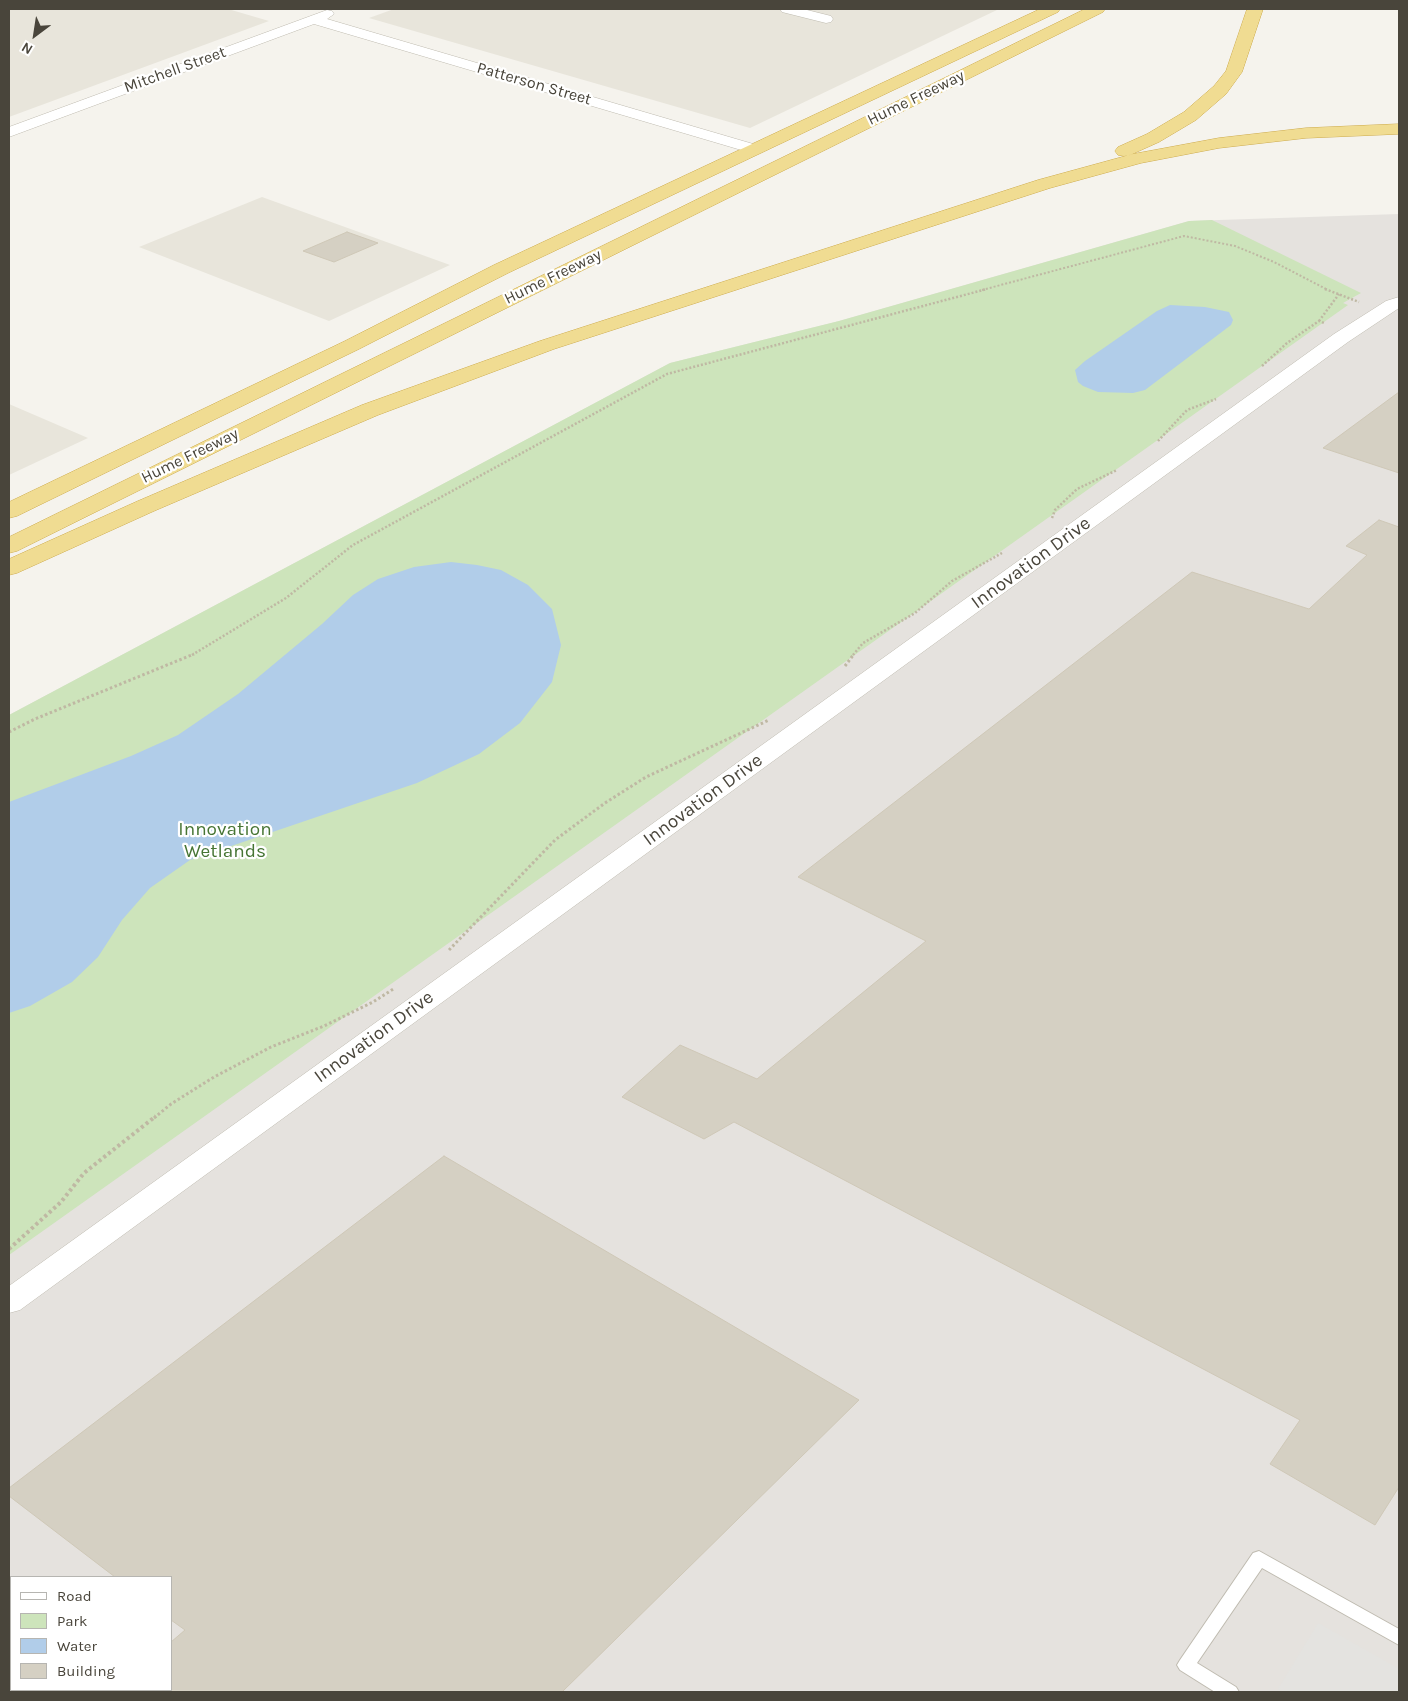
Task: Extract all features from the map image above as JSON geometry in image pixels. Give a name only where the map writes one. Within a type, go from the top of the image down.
[{"type":"highway","points":[[968,49],[1034,9]]},
{"type":"highway","name":"Hume Freeway","points":[[9,511],[352,344],[501,269],[1052,9]]},
{"type":"highway","name":"Hume Freeway","points":[[9,546],[1097,9]]},
{"type":"highway","points":[[1044,184],[1153,138],[1190,116],[1208,101],[1234,72],[1255,9]]},
{"type":"highway","points":[[9,568],[146,506],[370,410],[548,345],[1044,184],[1139,158],[1219,143],[1306,133],[1399,129]]},
{"type":"street","name":"Mitchell Street","points":[[9,132],[341,9]]},
{"type":"street","points":[[787,9],[826,19]]},
{"type":"street","name":"Patterson Street","points":[[313,19],[754,149]]},
{"type":"street","name":"Innovation Drive","points":[[9,1302],[1341,338],[1391,307]]},
{"type":"lane","points":[[1230,1692],[1186,1665],[1258,1558],[1399,1638]]},
{"type":"path","points":[[9,732],[35,719],[193,655],[286,598],[352,545],[667,374],[1184,236],[1235,246],[1274,262],[1339,294],[1391,307]]},
{"type":"path","points":[[1257,371],[1287,343],[1320,321],[1339,294]]},
{"type":"path","points":[[1320,321],[1329,324]]},
{"type":"path","points":[[1155,444],[1187,410],[1218,398]]},
{"type":"path","points":[[1050,521],[1055,510],[1077,489],[1124,467]]},
{"type":"path","points":[[840,672],[863,643],[915,613],[952,581],[1008,550]]},
{"type":"path","points":[[445,953],[555,840],[605,803],[646,778],[774,718]]},
{"type":"path","points":[[9,1249],[61,1202],[84,1172],[171,1104],[214,1077],[271,1047],[324,1026],[373,1002],[403,984]]},
{"type":"shaded area","points":[[9,9],[228,9],[269,21],[9,117]]},
{"type":"shaded area","points":[[394,9],[999,9],[750,128],[369,18]]},
{"type":"shaded area","points":[[262,197],[450,265],[329,321],[139,247]]},
{"type":"shaded area","points":[[1399,214],[1399,1692],[9,1692],[9,715],[670,363],[839,321],[1189,221]]},
{"type":"shaded area","points":[[9,404],[88,438],[9,475]]},
{"type":"shaded area","points":[[1318,1623],[1399,1669],[1399,1692],[1284,1692],[1278,1689]]},
{"type":"green space","name":"Innovation Wetlands","points":[[1212,220],[1361,293],[1343,303],[1348,305],[9,1255],[9,715],[670,363],[839,321],[1189,221]]},
{"type":"water","points":[[1170,305],[1205,307],[1229,312],[1233,320],[1231,325],[1145,390],[1133,393],[1098,392],[1078,382],[1075,370],[1085,361],[1157,311]]},
{"type":"water","points":[[451,562],[501,570],[528,585],[552,609],[561,645],[552,682],[520,723],[479,754],[417,783],[190,860],[150,888],[122,920],[98,957],[72,982],[30,1006],[9,1013],[9,802],[131,756],[178,735],[238,694],[322,624],[353,595],[378,579],[414,567]]},
{"type":"building","points":[[347,232],[378,243],[334,262],[303,251]]},
{"type":"building","points":[[1399,392],[1399,473],[1323,448]]},
{"type":"building","points":[[1379,520],[1399,527],[1399,1487],[1375,1525],[1270,1464],[1300,1420],[734,1122],[704,1139],[622,1097],[680,1045],[757,1079],[926,941],[798,877],[1192,572],[1309,609],[1367,555],[1346,546]]},
{"type":"building","points":[[444,1156],[859,1400],[562,1692],[171,1692],[172,1641],[185,1630],[172,1621],[172,1576],[114,1576],[9,1496],[9,1488]]}]
